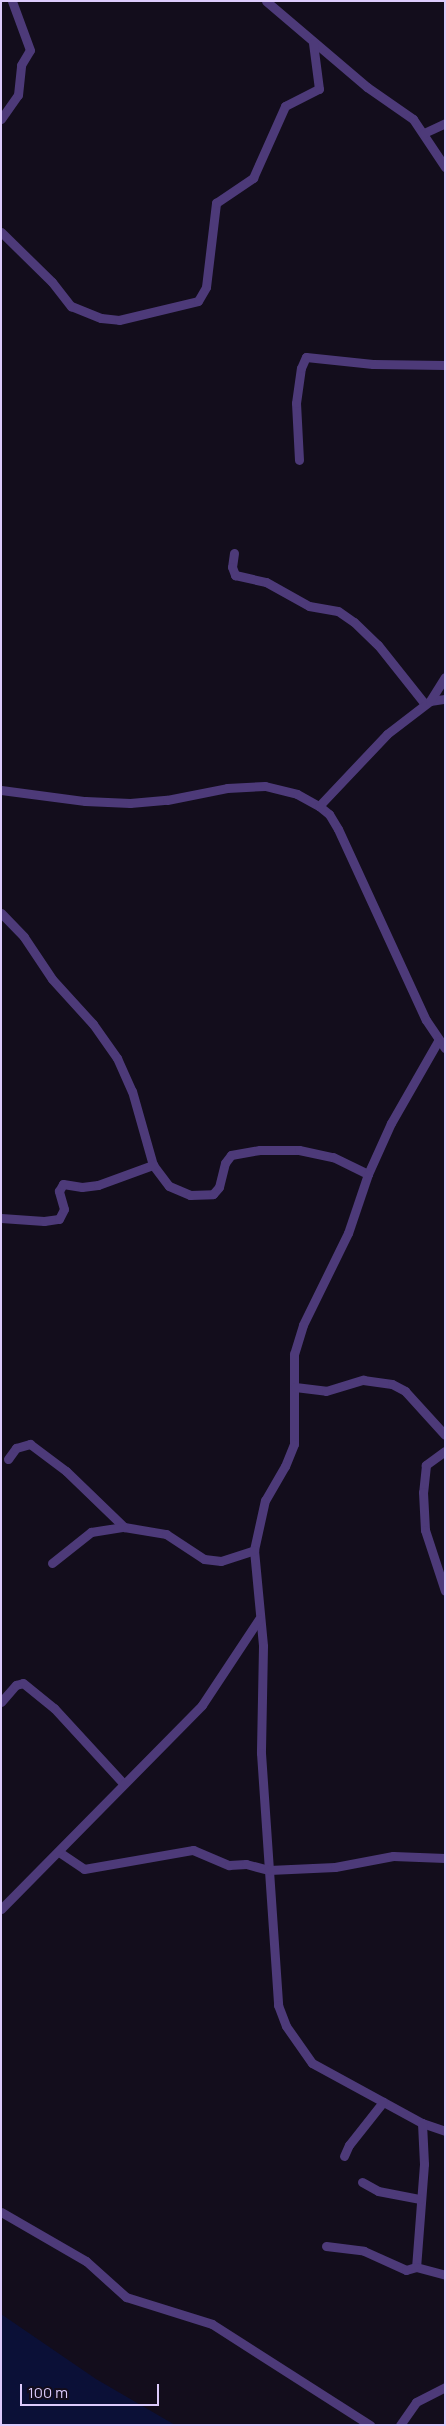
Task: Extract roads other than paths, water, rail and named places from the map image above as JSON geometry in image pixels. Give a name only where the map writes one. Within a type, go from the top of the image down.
[{"type":"street","points":[[1,118],[18,95],[21,65],[30,50],[12,1]]},
{"type":"street","points":[[266,1],[374,93],[403,109],[424,133],[445,168]]},
{"type":"street","points":[[1,232],[52,282],[71,306],[101,318],[119,320],[186,307],[198,301],[206,287],[216,203],[253,178],[288,103],[319,89],[313,42]]},
{"type":"street","points":[[424,133],[445,123]]},
{"type":"street","points":[[299,460],[296,403],[301,368],[306,356],[373,364],[445,365]]},
{"type":"street","points":[[234,554],[232,567],[235,575],[266,582],[309,606],[338,611],[354,622],[378,646],[428,703]]},
{"type":"street","points":[[319,806],[387,734],[428,703],[445,676]]},
{"type":"street","points":[[428,703],[445,699]]},
{"type":"street","points":[[1,790],[85,802],[130,804],[167,800],[228,788],[265,786],[297,794],[319,806],[329,814],[338,829],[442,1045],[396,1114],[368,1174],[348,1233],[303,1325],[294,1354],[294,1444],[285,1466],[265,1500],[254,1550],[260,1586],[259,1618],[263,1646],[261,1753],[276,1996],[286,2026],[312,2063],[422,2123],[445,2131]]},
{"type":"street","points":[[1,913],[24,937],[52,979],[92,1024],[117,1058],[132,1091],[153,1165],[169,1186],[190,1195],[213,1194],[219,1187],[225,1163],[231,1155],[260,1150],[299,1150],[333,1157],[368,1174]]},
{"type":"street","points":[[1,1218],[44,1221],[60,1219],[64,1209],[59,1191],[62,1184],[82,1187],[98,1185],[153,1165]]},
{"type":"street","points":[[295,1387],[326,1391],[363,1380],[392,1384],[404,1390],[445,1435]]},
{"type":"street","points":[[8,1459],[16,1448],[30,1444],[66,1471],[124,1527]]},
{"type":"street","points":[[445,1451],[426,1465],[422,1492],[429,1548],[445,1592]]},
{"type":"street","points":[[52,1562],[91,1532],[124,1527],[166,1534],[213,1562],[254,1550]]},
{"type":"street","points":[[1,1909],[59,1852],[123,1782],[202,1705],[259,1618]]},
{"type":"street","points":[[1,1702],[16,1685],[23,1683],[54,1708],[123,1782]]},
{"type":"street","points":[[59,1852],[84,1869],[193,1850],[229,1865],[246,1864],[269,1870],[334,1867],[393,1856],[445,1858]]},
{"type":"street","points":[[344,2156],[348,2145],[383,2102]]},
{"type":"street","points":[[416,2267],[424,2164],[422,2123]]},
{"type":"street","points":[[362,2182],[378,2191],[420,2199]]},
{"type":"street","points":[[1,2212],[86,2261],[126,2297],[212,2324],[370,2425]]},
{"type":"street","points":[[326,2246],[364,2251],[406,2270],[416,2267],[445,2275]]},
{"type":"street","points":[[400,2425],[416,2402],[445,2387]]}]
